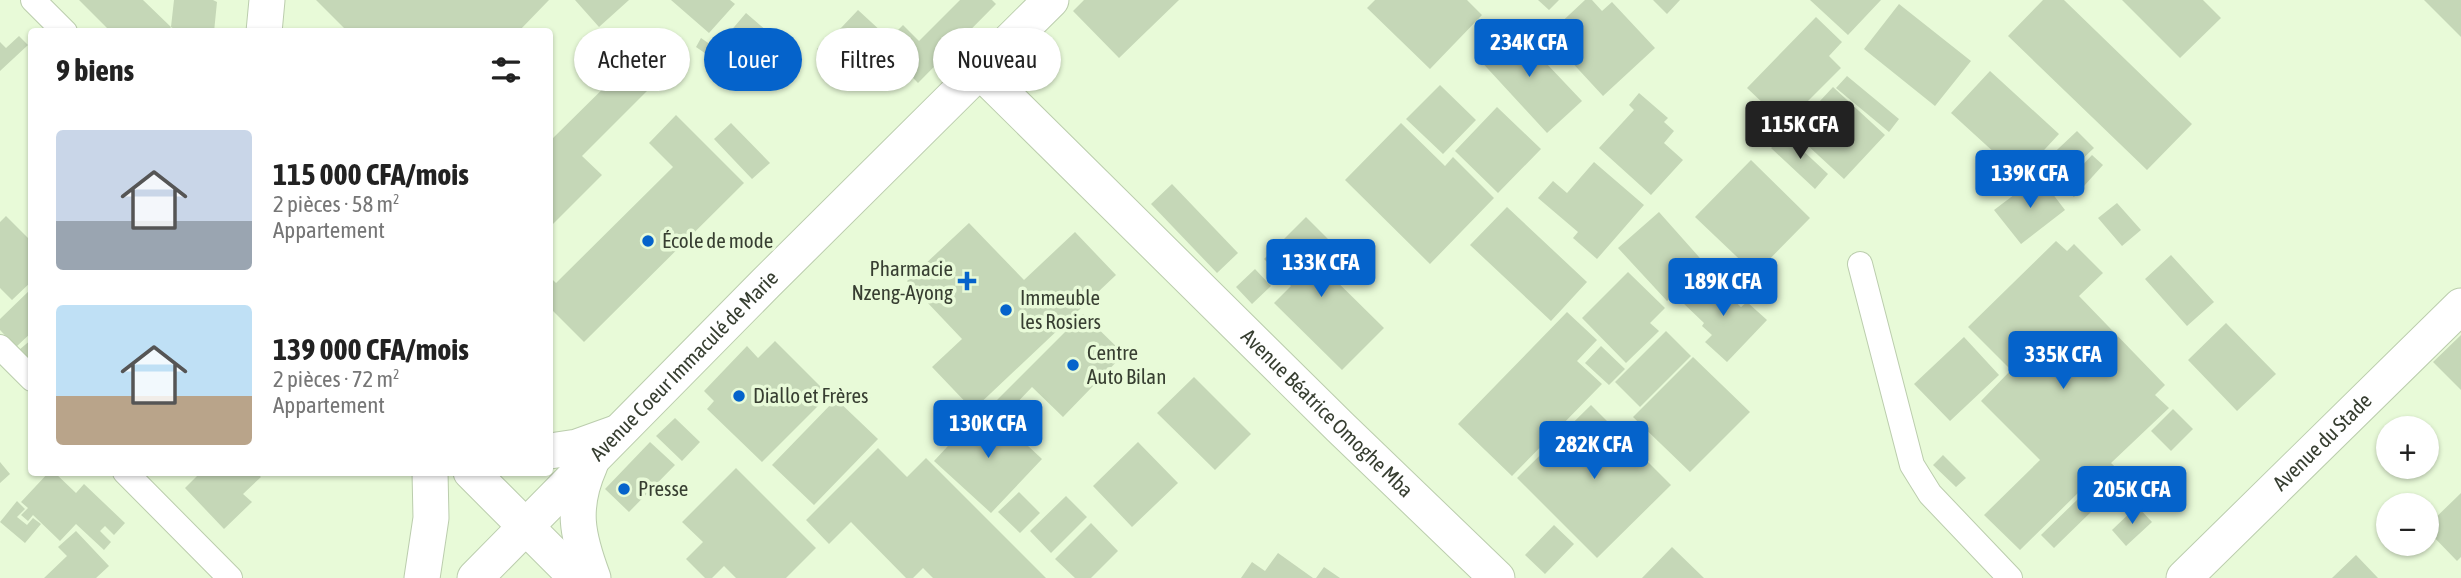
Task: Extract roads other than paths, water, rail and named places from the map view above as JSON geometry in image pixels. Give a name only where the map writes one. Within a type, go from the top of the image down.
[{"type":"main road","points":[[264,28],[267,0]]},
{"type":"main road","name":"Avenue Coeur Immaculé de Marie","points":[[1024,28],[1051,0]]},
{"type":"main road","name":"Avenue Coeur Immaculé de Marie","points":[[475,578],[623,431],[765,284],[962,91]]},
{"type":"main road","name":"Avenue Béatrice Omoghe Mba","points":[[1000,91],[1497,578]]},
{"type":"main road","name":"Avenue du Stade","points":[[2184,578],[2461,306]]},
{"type":"main road","points":[[553,450],[600,441],[623,431]]},
{"type":"main road","points":[[592,461],[583,482],[577,508],[578,531],[593,578]]},
{"type":"main road","points":[[422,578],[431,518],[430,476]]},
{"type":"main road","points":[[475,476],[577,578]]},
{"type":"street","points":[[33,0],[61,28]]},
{"type":"street","points":[[1860,264],[1912,464],[1930,494],[2010,578]]},
{"type":"street","points":[[0,347],[28,375]]},
{"type":"street","points":[[129,476],[230,578]]},
{"type":"place","name":"École de mode","points":[[648,241]]},
{"type":"place","name":"Pharmacie Nzeng-Ayong","points":[[967,281]]},
{"type":"place","name":"Immeuble les Rosiers","points":[[1006,310]]},
{"type":"place","name":"Centre Auto Bilan","points":[[1073,365]]},
{"type":"place","name":"Diallo et Frères","points":[[739,396]]},
{"type":"place","name":"Presse","points":[[624,489]]}]
